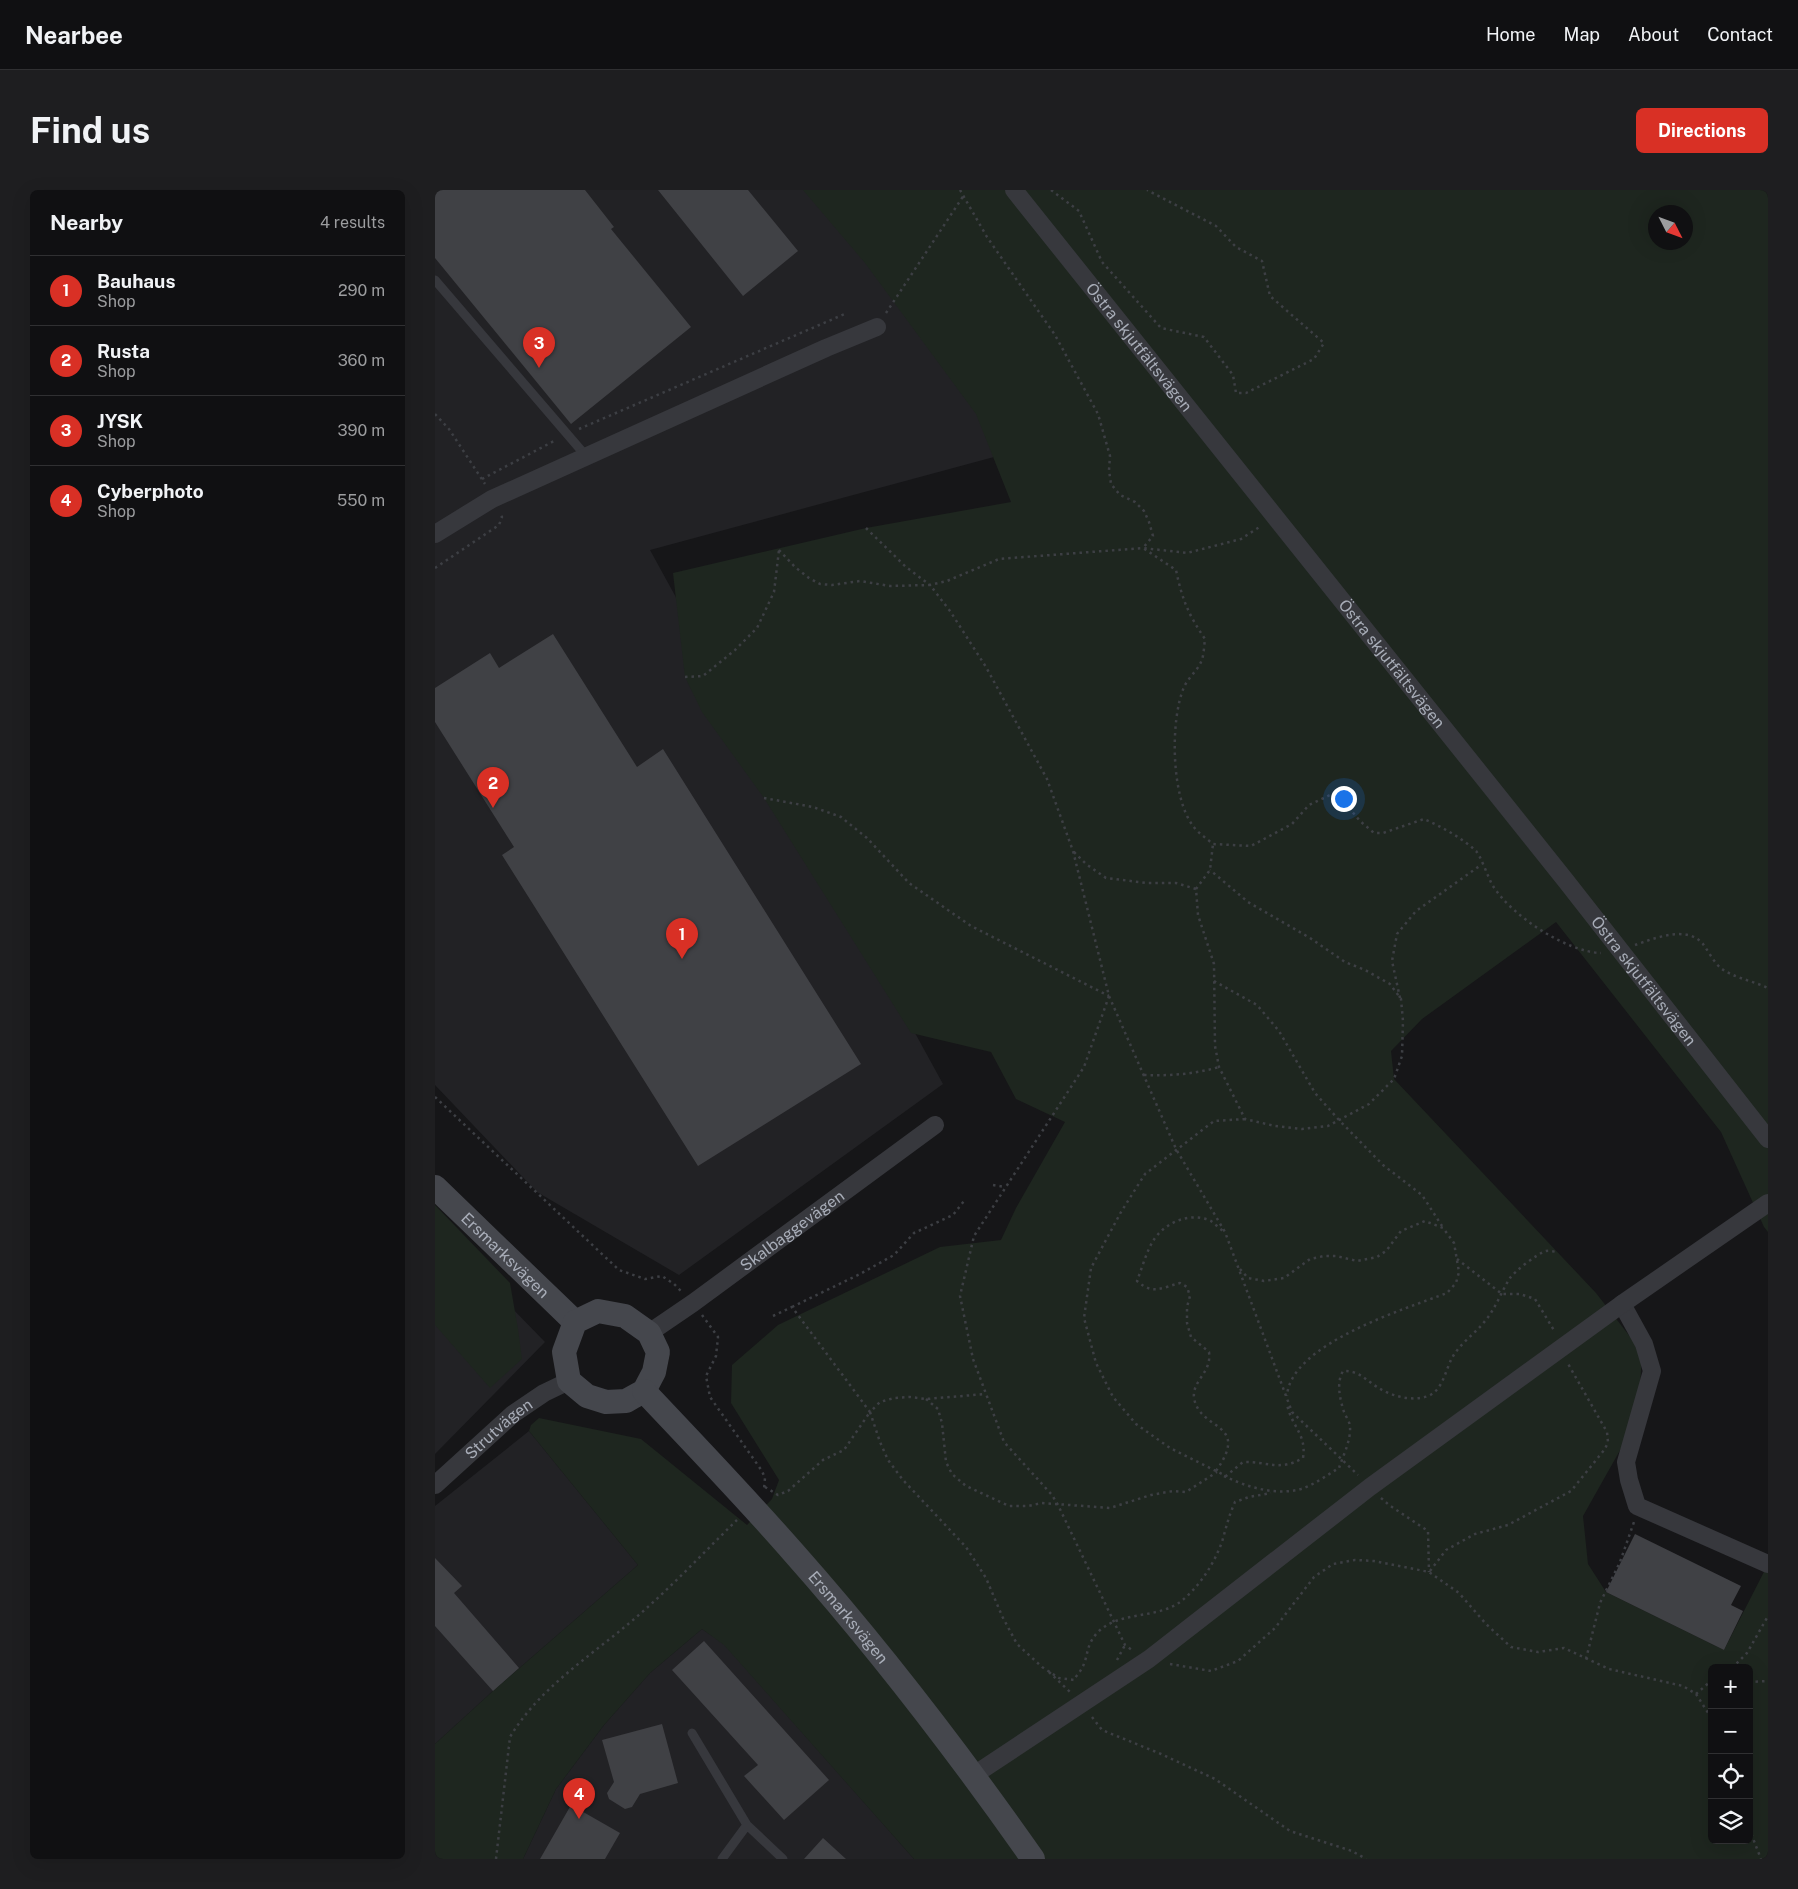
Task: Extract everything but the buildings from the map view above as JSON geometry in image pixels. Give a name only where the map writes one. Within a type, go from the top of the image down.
[{"type":"main road","name":"Ersmarksvägen","points":[[435,1187],[575,1322]]},
{"type":"main road","points":[[599,1311],[625,1316],[649,1333],[658,1352],[654,1372],[644,1391],[626,1401],[606,1402],[587,1396],[569,1381],[564,1352],[575,1322],[599,1311]]},
{"type":"main road","name":"Ersmarksvägen","points":[[644,1391],[793,1552],[892,1670],[974,1775],[1033,1859]]},
{"type":"street","name":"Östra skjutfältsvägen","points":[[1014,190],[1621,950],[1768,1139]]},
{"type":"street","points":[[435,534],[492,499],[826,348],[877,327]]},
{"type":"street","name":"Skalbaggevägen","points":[[649,1333],[693,1303],[935,1125]]},
{"type":"street","points":[[974,1775],[1149,1659],[1370,1487],[1623,1304],[1768,1203]]},
{"type":"street","points":[[1623,1304],[1644,1344],[1652,1370],[1626,1462],[1637,1506],[1768,1564]]},
{"type":"street","name":"Strutvägen","points":[[435,1485],[513,1414],[544,1393],[569,1381]]},
{"type":"lane","points":[[435,280],[586,456]]},
{"type":"lane","points":[[693,1732],[747,1825],[783,1859]]},
{"type":"lane","points":[[722,1859],[747,1825]]},
{"type":"path","points":[[961,190],[987,237],[1055,335],[1097,414],[1110,456],[1111,484],[1120,494],[1135,502],[1144,511],[1149,522],[1153,536],[1143,548]]},
{"type":"path","points":[[1051,190],[1079,211],[1102,262],[1161,328],[1204,337],[1233,375],[1236,393],[1246,393],[1313,359],[1324,343],[1270,296],[1262,261],[1236,247],[1216,226],[1147,190]]},
{"type":"path","points":[[877,327],[964,195]]},
{"type":"path","points":[[435,414],[449,429],[482,479],[567,434],[847,313]]},
{"type":"path","points":[[435,568],[499,525],[502,517]]},
{"type":"path","points":[[685,676],[703,676],[735,650],[757,628],[774,592],[779,550],[795,567],[820,584],[832,586],[860,581],[890,586],[930,585],[947,581],[999,559],[1143,548],[1187,553],[1241,539],[1276,517]]},
{"type":"path","points":[[866,528],[906,567],[930,585],[950,611],[986,667],[1047,779],[1073,851],[1109,996],[1177,1149],[1225,1232],[1292,1412],[1389,1505],[1428,1531],[1429,1572]]},
{"type":"path","points":[[1143,548],[1176,570],[1180,593],[1188,613],[1205,639],[1202,661],[1184,687],[1176,716],[1174,746],[1177,780],[1184,810],[1193,826],[1213,844],[1251,846],[1292,824],[1309,805],[1330,795],[1344,802],[1359,821],[1374,833],[1383,833],[1424,819],[1438,825],[1478,852],[1492,885],[1504,902],[1534,925],[1563,942],[1586,951],[1599,953],[1621,950],[1657,938],[1686,934],[1695,937],[1703,944],[1721,968],[1768,988]]},
{"type":"path","points":[[764,798],[813,807],[841,817],[867,838],[909,883],[971,926],[1109,996]]},
{"type":"path","points":[[1213,844],[1210,870],[1196,890],[1198,915],[1214,964],[1215,1046],[1219,1067],[1245,1119]]},
{"type":"path","points":[[1073,851],[1086,864],[1107,878],[1147,883],[1176,883],[1196,890]]},
{"type":"path","points":[[1273,1492],[1225,1476],[1170,1448],[1136,1424],[1113,1397],[1097,1363],[1084,1318],[1091,1268],[1121,1212],[1145,1174],[1214,1121],[1245,1119],[1275,1126],[1302,1129],[1327,1126],[1369,1104],[1394,1079],[1402,1056],[1403,1021],[1401,999],[1392,961],[1397,934],[1416,911],[1482,865]]},
{"type":"path","points":[[1210,870],[1248,902],[1310,938],[1345,962],[1365,970],[1390,984],[1401,999]]},
{"type":"path","points":[[1214,981],[1257,1005],[1279,1031],[1315,1092],[1339,1120],[1383,1165],[1422,1195],[1454,1243],[1459,1272],[1456,1283],[1447,1293],[1357,1328],[1323,1348],[1295,1373],[1287,1389],[1287,1400],[1289,1413],[1303,1439],[1305,1447],[1303,1458],[1283,1466],[1243,1462],[1225,1476]]},
{"type":"path","points":[[1109,996],[1084,1067],[974,1236],[960,1296],[973,1359],[1004,1442],[1052,1495],[1125,1645],[1149,1659],[1187,1668],[1211,1671],[1238,1661],[1275,1628],[1314,1577],[1333,1564],[1355,1560],[1374,1561],[1429,1572],[1459,1593],[1486,1624],[1511,1647],[1538,1652],[1564,1648],[1609,1669],[1683,1686],[1697,1694],[1708,1712]]},
{"type":"path","points":[[1144,1075],[1165,1076],[1219,1067]]},
{"type":"path","points":[[435,1097],[619,1270],[645,1279],[663,1276],[693,1303],[718,1337],[716,1356],[706,1376],[710,1397],[762,1472],[765,1478],[765,1487],[761,1495]]},
{"type":"path","points":[[993,1185],[1005,1187]]},
{"type":"path","points":[[773,1316],[860,1274],[894,1255],[914,1233],[953,1214],[964,1201]]},
{"type":"path","points":[[925,1399],[938,1409],[942,1423],[946,1462],[953,1474],[966,1486],[1009,1506],[1028,1506],[1042,1503],[1058,1506],[1110,1508],[1151,1495],[1173,1491],[1186,1492],[1216,1472],[1225,1458],[1228,1442],[1225,1432],[1206,1418],[1194,1398],[1195,1386],[1210,1361],[1209,1352],[1191,1337],[1187,1323],[1187,1307],[1190,1296],[1187,1287],[1179,1284],[1154,1291],[1145,1288],[1137,1281],[1153,1242],[1163,1228],[1176,1220],[1194,1218],[1209,1221],[1225,1232]]},
{"type":"path","points":[[1239,1267],[1248,1278],[1256,1280],[1264,1281],[1284,1278],[1310,1259],[1323,1256],[1336,1256],[1357,1261],[1377,1257],[1386,1250],[1401,1231],[1425,1221],[1443,1228]]},
{"type":"path","points":[[1043,1667],[1059,1678],[1073,1680],[1083,1667],[1087,1648],[1098,1633],[1114,1621],[1172,1608],[1186,1598],[1211,1566],[1235,1502],[1249,1496],[1301,1489],[1339,1468],[1350,1426],[1344,1411],[1339,1386],[1339,1379],[1343,1371],[1355,1372],[1379,1388],[1401,1397],[1417,1399],[1431,1395],[1440,1387],[1453,1357],[1462,1344],[1485,1322],[1510,1277],[1536,1256],[1547,1251],[1558,1252]]},
{"type":"path","points":[[1429,1572],[1446,1550],[1475,1534],[1509,1526],[1571,1491],[1609,1442],[1607,1432],[1579,1386],[1561,1349],[1553,1327],[1535,1299],[1520,1294],[1502,1294],[1457,1259]]},
{"type":"path","points":[[792,1306],[869,1412],[888,1460],[903,1480],[966,1547],[986,1578],[1002,1616],[1017,1644],[1083,1703],[1102,1730],[1215,1779],[1291,1831],[1352,1851],[1366,1859]]},
{"type":"path","points":[[765,1487],[778,1495],[788,1491],[823,1460],[844,1450],[869,1412],[880,1402],[895,1398],[925,1399],[986,1394]]},
{"type":"path","points":[[1586,1659],[1600,1603],[1631,1533],[1637,1506]]},
{"type":"path","points":[[496,1859],[510,1737],[520,1720],[539,1699],[591,1652],[627,1625],[673,1585],[741,1516]]},
{"type":"path","points":[[1736,1664],[1747,1653],[1768,1616]]},
{"type":"path","points":[[1116,1662],[1125,1645]]},
{"type":"path","points":[[1753,1682],[1768,1681]]},
{"type":"path","points":[[1697,1694],[1708,1684]]},
{"type":"path","points":[[1753,1838],[1761,1859]]},
{"type":"shaded area","points":[[435,190],[896,190],[1049,442],[650,550],[943,1084],[679,1275],[537,1192],[435,1085]]},
{"type":"shaded area","points":[[803,190],[1768,190],[1768,1232],[1721,1132],[1556,922],[1422,1019],[1391,1051],[1394,1079],[1596,1293],[1642,1352],[1640,1388],[1623,1445],[1583,1516],[1588,1564],[1606,1592],[1724,1650],[1768,1564],[1768,1859],[914,1859],[724,1645],[702,1629],[650,1673],[604,1725],[556,1789],[523,1859],[435,1859],[435,1744],[638,1565],[529,1431],[531,1425],[539,1418],[641,1439],[747,1525],[772,1499],[779,1480],[731,1403],[732,1365],[778,1325],[940,1247],[1001,1240],[1016,1208],[1065,1122],[1016,1099],[991,1052],[911,1033],[764,798],[702,712],[685,677],[673,573],[866,528],[1011,502],[976,414],[865,263]]},
{"type":"shaded area","points":[[435,1205],[510,1283],[522,1359],[490,1388],[435,1325]]},
{"type":"shaded area","points":[[435,1229],[545,1342],[435,1454]]},
{"type":"shaded area","points":[[529,1431],[638,1565],[435,1744],[435,1506]]},
{"type":"shaded area","points":[[702,1629],[724,1644],[914,1859],[523,1859],[556,1789],[604,1725],[650,1673]]},
{"type":"place","name":"JYSK","points":[[539,368]]},
{"type":"place","name":"Rusta","points":[[493,808]]},
{"type":"place","name":"Bauhaus","points":[[682,959]]},
{"type":"place","name":"Cyberphoto","points":[[579,1819]]}]
